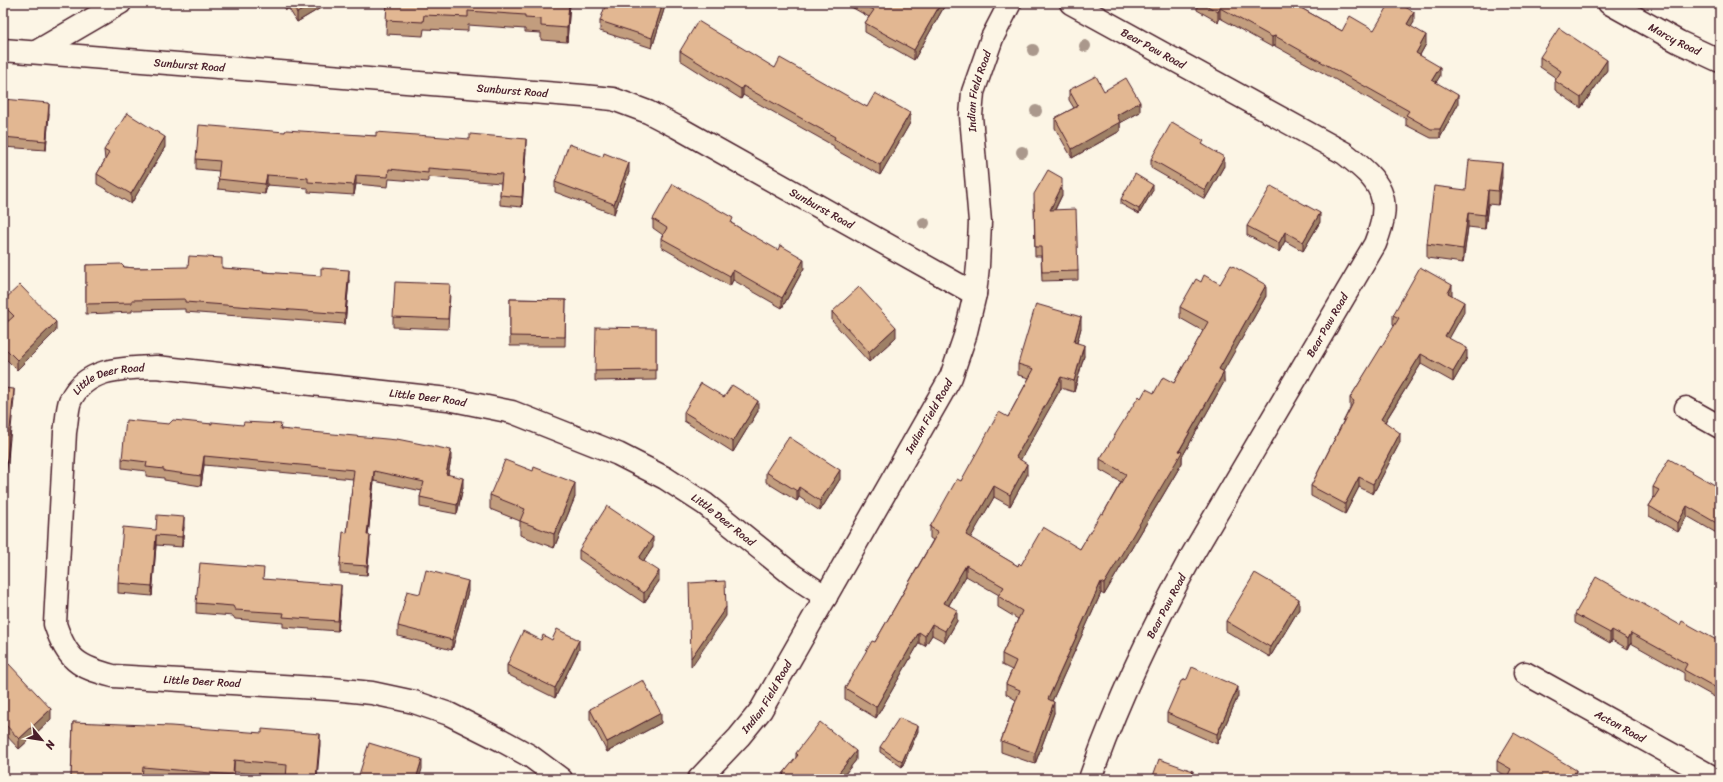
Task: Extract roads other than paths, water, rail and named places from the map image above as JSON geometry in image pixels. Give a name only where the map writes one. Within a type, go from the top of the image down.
[{"type":"street","points":[[36,52],[120,3]]},
{"type":"street","name":"Indian Field Road","points":[[699,779],[739,737],[761,710],[951,377],[965,336],[974,294],[980,222],[972,116],[973,92],[992,38],[1010,3]]},
{"type":"street","name":"Bear Paw Road","points":[[1072,3],[1344,153],[1371,176],[1381,191],[1384,207],[1383,224],[1375,244],[1166,603],[1147,640],[1127,686],[1090,779]]},
{"type":"street","name":"Marcy Road","points":[[1609,3],[1679,42],[1720,61]]},
{"type":"street","name":"Sunburst Road","points":[[3,50],[613,99],[648,112],[677,127],[974,294]]},
{"type":"street","name":"Little Deer Road","points":[[561,779],[530,756],[502,740],[449,714],[414,702],[372,693],[333,689],[113,676],[91,670],[74,660],[62,644],[55,624],[65,432],[70,402],[84,381],[100,373],[126,368],[156,367],[448,399],[512,412],[618,454],[665,478],[705,504],[794,576],[826,597]]},
{"type":"street","points":[[1686,408],[1720,427]]},
{"type":"street","name":"Acton Road","points":[[1525,673],[1716,779]]}]
